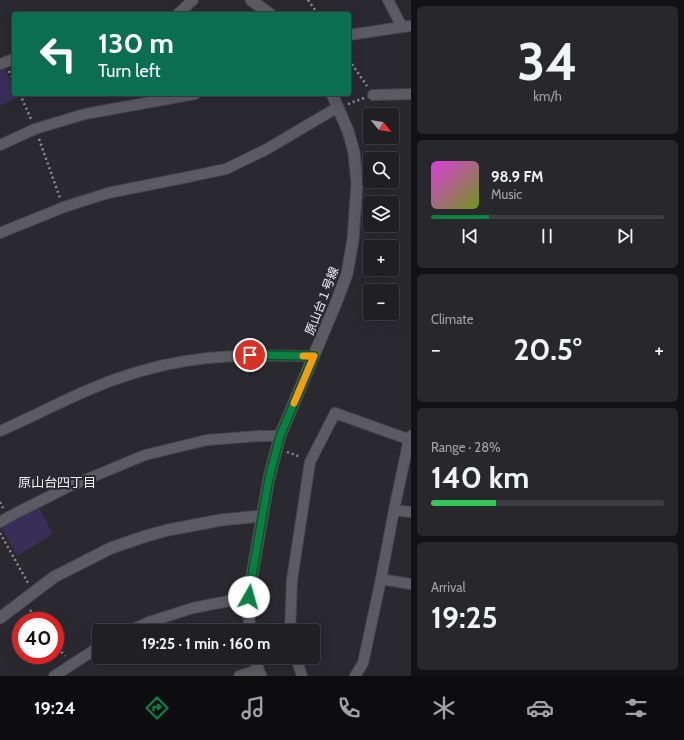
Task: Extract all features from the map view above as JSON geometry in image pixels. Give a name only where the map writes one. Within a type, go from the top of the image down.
[{"type":"street","points":[[180,12],[193,0]]},
{"type":"street","points":[[252,0],[267,12]]},
{"type":"street","points":[[351,35],[406,27],[388,0]]},
{"type":"street","points":[[0,64],[12,60]]},
{"type":"street","points":[[373,95],[411,94]]},
{"type":"street","points":[[0,145],[35,129],[85,114],[184,96]]},
{"type":"street","name":"原山台１号線","points":[[249,624],[249,597],[251,581],[269,478],[280,436],[347,274],[353,240],[357,184],[354,152],[348,131],[333,96]]},
{"type":"street","points":[[0,233],[64,208],[108,193],[226,169],[267,149],[338,107]]},
{"type":"street","points":[[0,431],[82,392],[117,378],[170,364],[208,358],[250,355],[314,356]]},
{"type":"street","points":[[290,624],[292,580],[310,462],[335,413],[410,438],[363,663],[355,676]]},
{"type":"street","points":[[0,522],[68,487],[145,455],[207,440],[280,436]]},
{"type":"street","points":[[394,510],[411,512]]},
{"type":"street","points":[[0,618],[54,577],[112,548],[168,530],[221,520],[262,516]]},
{"type":"street","points":[[381,579],[411,584]]},
{"type":"street","points":[[145,624],[193,608],[249,597]]},
{"type":"street","points":[[54,676],[92,652]]},
{"type":"street","points":[[298,664],[302,676]]},
{"type":"street","points":[[239,676],[260,673]]},
{"type":"path","points":[[308,0],[317,12]]},
{"type":"path","points":[[338,107],[373,95],[351,63]]},
{"type":"path","points":[[21,96],[35,129],[64,208]]},
{"type":"path","points":[[0,533],[33,592]]},
{"type":"path","points":[[64,656],[71,665]]},
{"type":"shaded area","points":[[5,69],[12,85],[12,96],[18,97],[0,106],[0,71]]},
{"type":"shaded area","points":[[38,506],[53,534],[17,556],[1,527]]},
{"type":"slow traffic","points":[[294,403],[314,356],[303,356]]},
{"type":"district","name":"原山台四丁目","points":[[57,482]]},
{"type":"route","points":[[249,597],[269,478],[280,436],[314,356],[250,355]]}]
